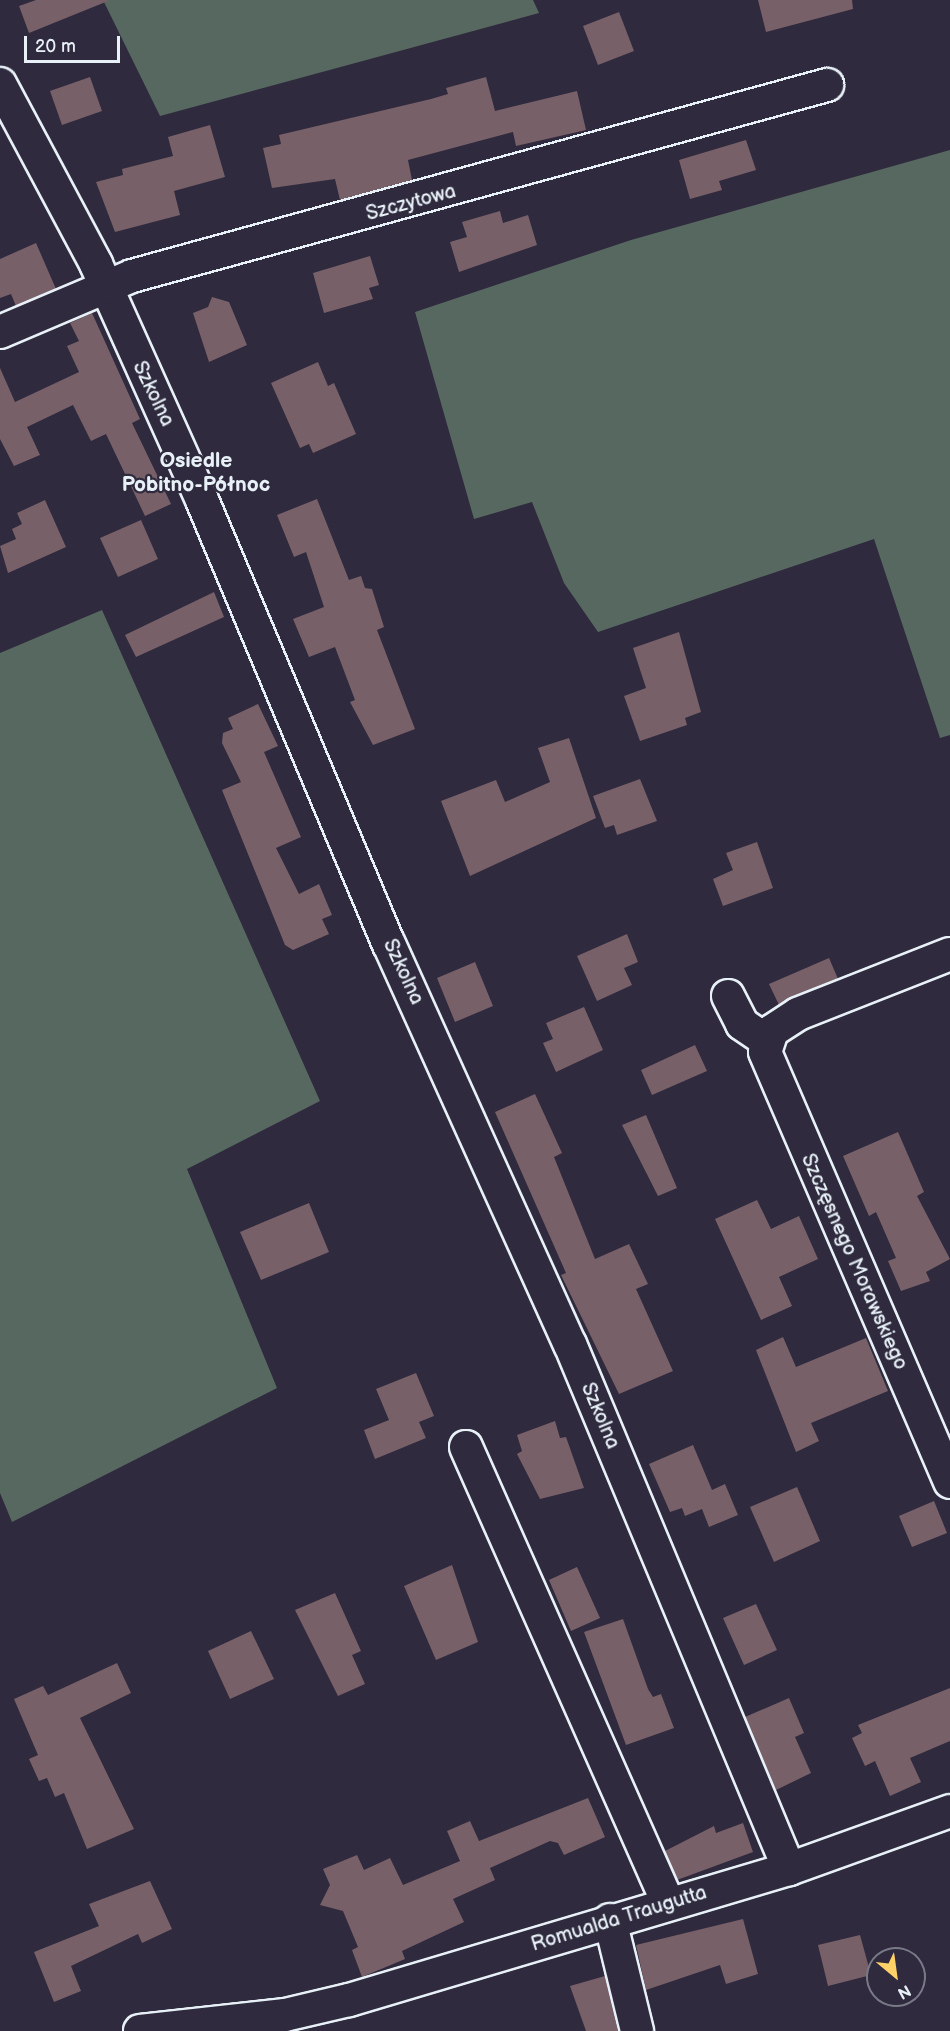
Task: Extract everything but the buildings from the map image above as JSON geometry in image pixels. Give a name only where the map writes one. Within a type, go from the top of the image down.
[{"type":"street","name":"Szkolna","points":[[0,84],[103,287],[245,597],[389,944],[570,1344],[789,1869]]},
{"type":"street","name":"Szczytowa","points":[[0,332],[103,287],[826,85]]},
{"type":"street","points":[[728,996],[742,1024],[766,1040],[798,1014],[950,954]]},
{"type":"street","name":"Szczęsnego Morawskiego","points":[[766,1040],[774,1080],[950,1482]]},
{"type":"street","points":[[466,1447],[668,1903]]},
{"type":"street","name":"Romualda Traugutta","points":[[140,2031],[287,2023],[610,1920],[789,1869],[950,1811]]},
{"type":"street","points":[[610,1920],[637,2031]]},
{"type":"green space","points":[[103,0],[533,0],[539,13],[160,116]]},
{"type":"green space","points":[[950,150],[950,735],[940,738],[874,539],[598,632],[564,583],[532,502],[474,519],[415,312],[631,240]]},
{"type":"green space","points":[[102,610],[320,1101],[187,1169],[277,1388],[12,1522],[0,1493],[0,653]]},
{"type":"district","name":"Osiedle Pobitno-Północ","points":[[196,473]]}]
